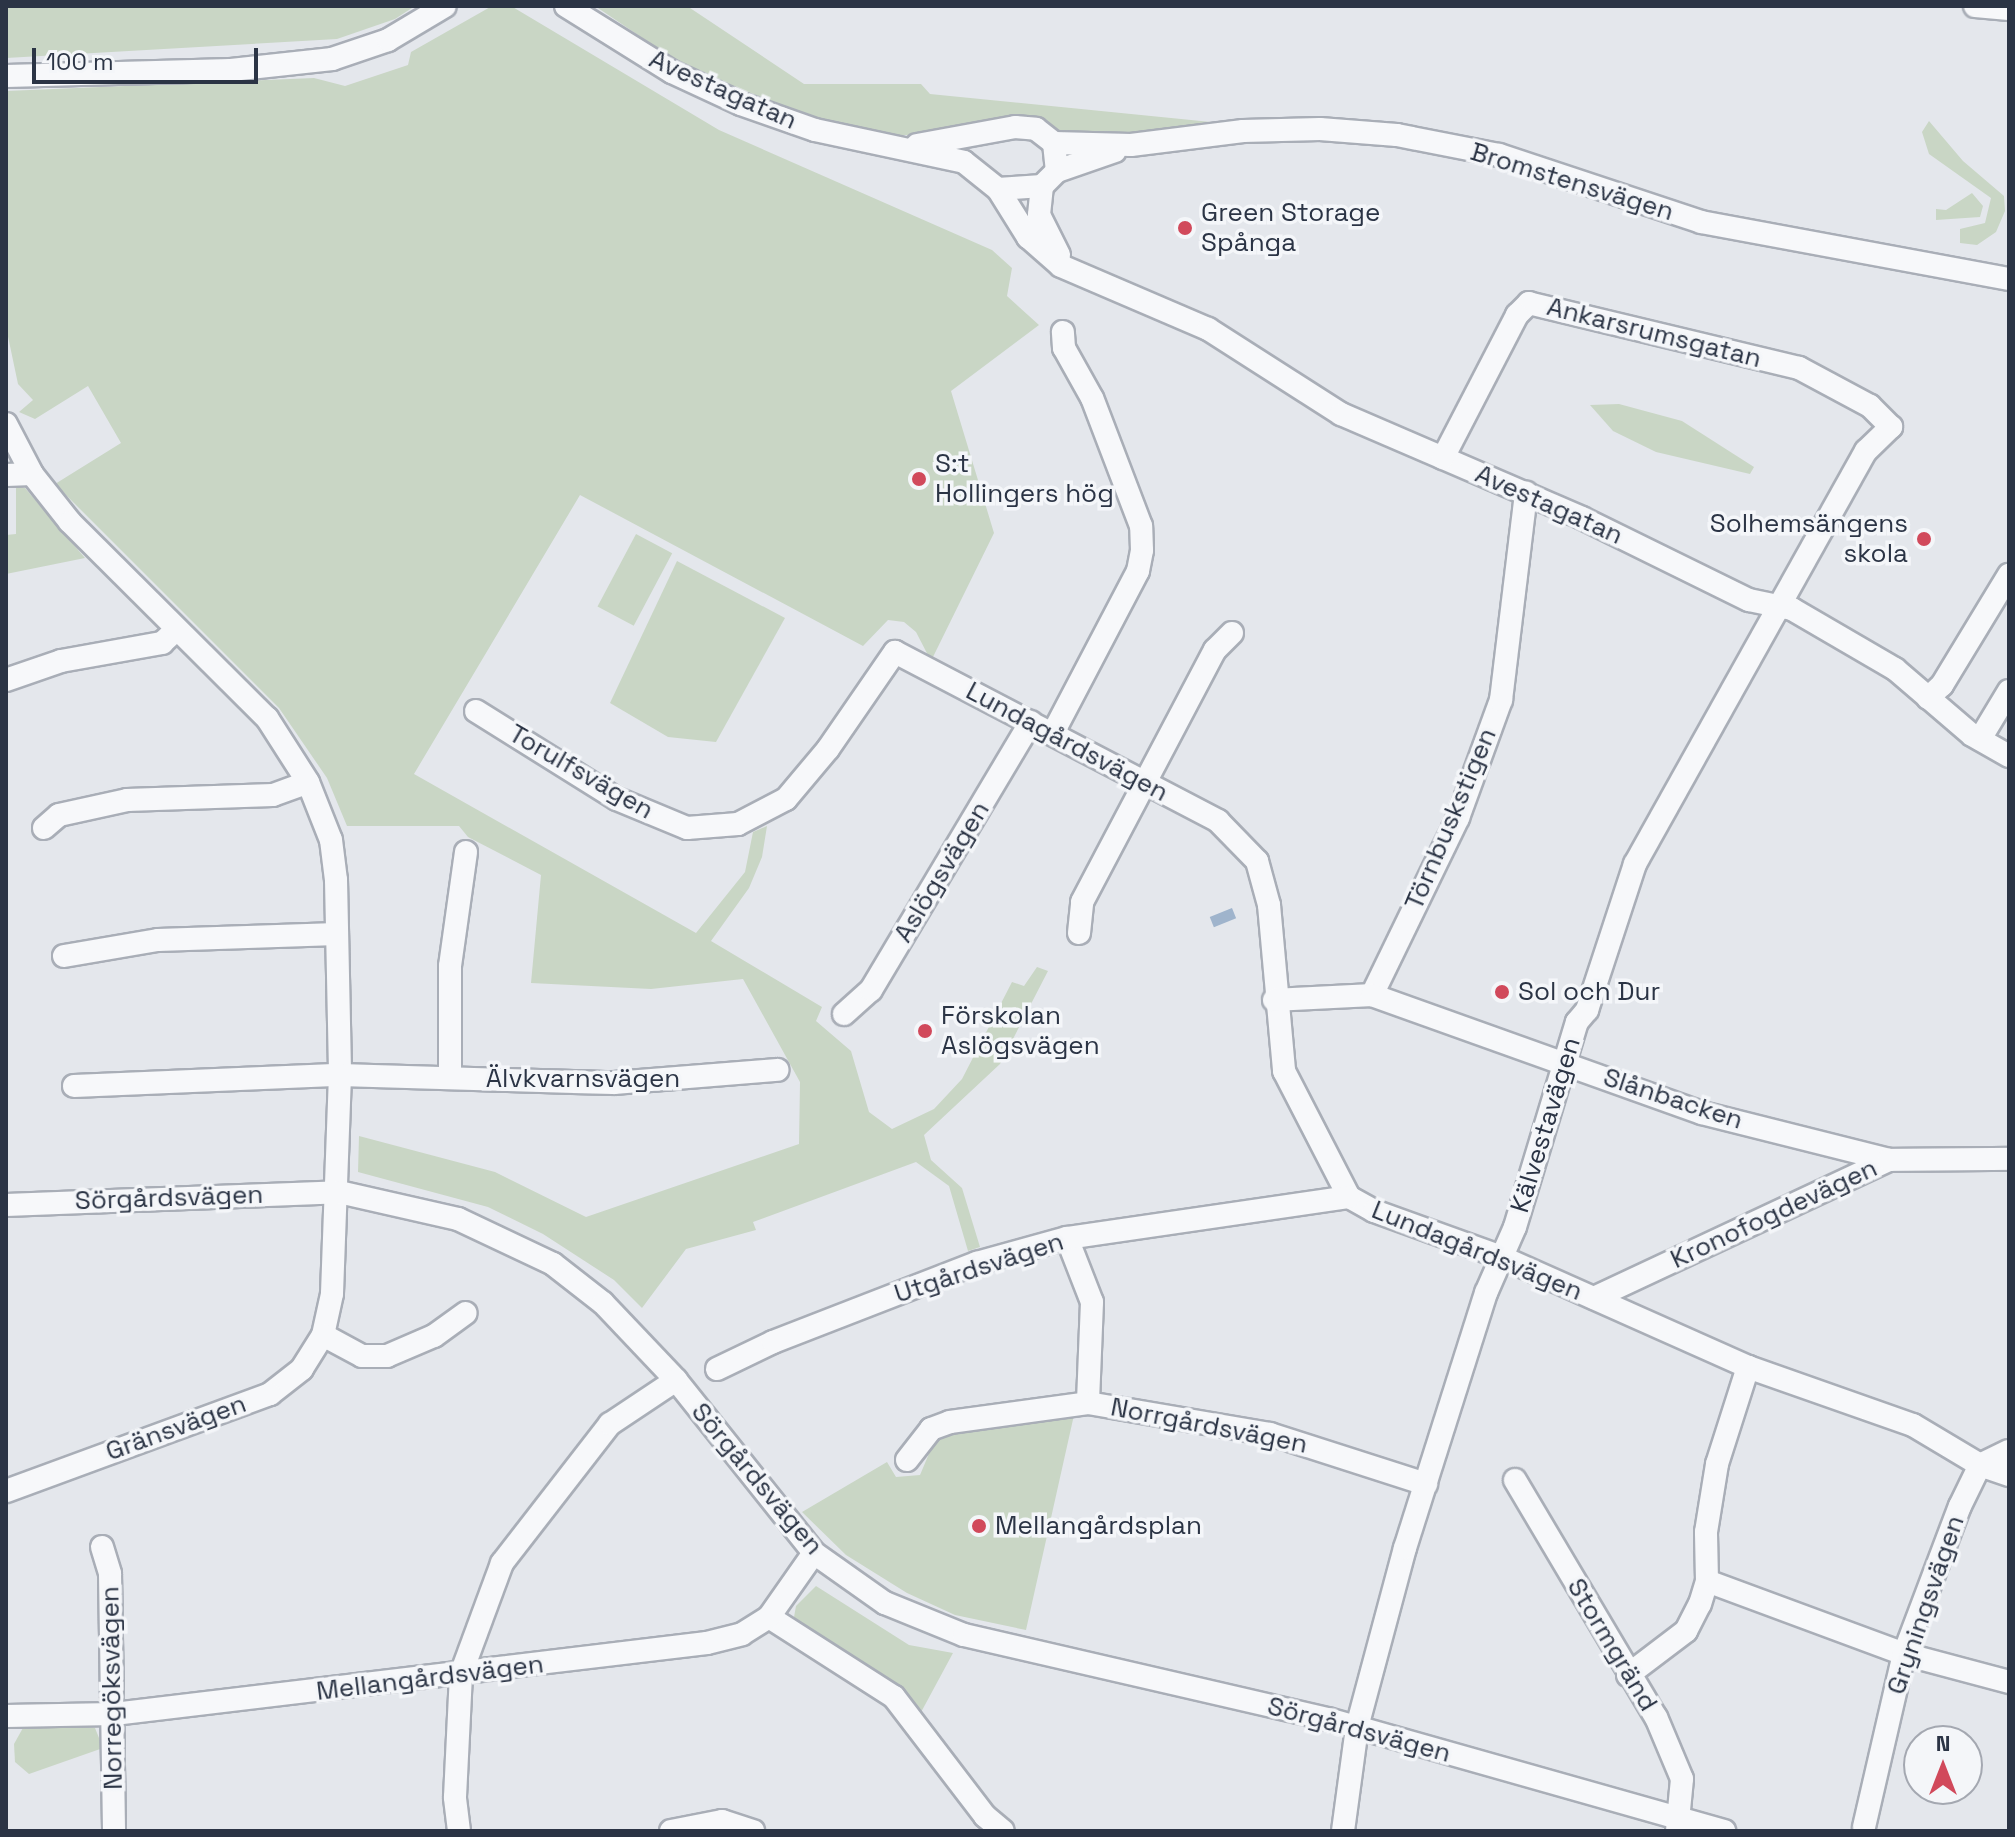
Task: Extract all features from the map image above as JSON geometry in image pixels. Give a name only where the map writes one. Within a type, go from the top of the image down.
[{"type":"street","points":[[6,76],[231,70],[332,59],[388,40],[445,6]]},
{"type":"street","name":"Avestagatan","points":[[566,6],[672,72],[741,104],[815,130],[964,162],[982,172],[998,189],[1028,237],[1048,257],[1208,329],[1341,414],[1526,493],[1749,600],[1779,605],[1895,669],[1980,739],[2009,756]]},
{"type":"street","points":[[1975,6],[2009,9]]},
{"type":"street","name":"Avestagatan","points":[[891,146],[940,143],[1026,127],[1054,143],[1041,225],[1076,271]]},
{"type":"street","points":[[982,172],[981,158],[992,131]]},
{"type":"street","name":"Bromstensvägen","points":[[1054,143],[1131,145],[1243,131],[1397,135],[1499,155],[1701,222],[2009,279]]},
{"type":"street","name":"Bromstensvägen","points":[[1050,179],[1131,145]]},
{"type":"street","points":[[998,189],[1050,179]]},
{"type":"street","name":"Ankarsrumsgatan","points":[[1443,458],[1517,315],[1529,303],[1799,368],[1870,406],[1891,427]]},
{"type":"street","points":[[1053,733],[1138,571],[1142,550],[1141,526],[1092,398],[1064,348],[1063,332]]},
{"type":"street","points":[[6,424],[32,474],[70,522],[267,718],[308,782],[331,840],[337,934],[339,1192]]},
{"type":"street","name":"Kälvestavägen","points":[[1343,1831],[1357,1727],[1426,1484],[1499,1256],[1515,1227],[1568,1063],[1577,1022],[1587,1010],[1635,864],[1866,451],[1891,427]]},
{"type":"street","points":[[6,475],[32,474]]},
{"type":"street","name":"Törnbuskstigen","points":[[1372,995],[1458,818],[1501,700],[1526,493]]},
{"type":"street","points":[[1928,698],[1942,685],[2009,575]]},
{"type":"street","points":[[6,680],[61,661],[162,643],[176,630]]},
{"type":"street","points":[[1079,933],[1082,902],[1147,784],[1215,650],[1232,633]]},
{"type":"street","name":"Lundagårdsvägen","points":[[895,652],[1218,821],[1257,861],[1269,905],[1274,1000],[1284,1071],[1349,1197],[1499,1256],[1748,1367],[1913,1425],[1980,1465],[2009,1475]]},
{"type":"street","name":"Torulfsvägen","points":[[476,711],[617,799],[687,828],[738,824],[786,799],[828,749],[895,652]]},
{"type":"street","points":[[1980,739],[2009,691]]},
{"type":"street","name":"Aslögsvägen","points":[[844,1014],[871,990],[1031,722]]},
{"type":"street","points":[[44,828],[59,815],[127,800],[273,795],[308,782]]},
{"type":"street","points":[[450,1076],[450,966],[466,852]]},
{"type":"street","points":[[64,956],[158,940],[337,934]]},
{"type":"street","name":"Slånbacken","points":[[1274,1000],[1372,995],[1702,1113],[1889,1160]]},
{"type":"street","name":"Älvkvarnsvägen","points":[[74,1086],[340,1075],[450,1076],[533,1084],[614,1083],[777,1070]]},
{"type":"street","name":"Kronofogdevägen","points":[[1594,1298],[1889,1160],[2009,1159]]},
{"type":"street","name":"Sörgårdsvägen","points":[[6,1205],[339,1192],[409,1204],[519,1245],[603,1303],[676,1380],[814,1553],[885,1603],[964,1635],[1357,1727],[1679,1825],[1724,1831]]},
{"type":"street","name":"Gränsvägen","points":[[6,1491],[270,1394],[302,1369],[323,1335],[332,1294],[339,1192]]},
{"type":"street","name":"Utgårdsvägen","points":[[717,1369],[773,1342],[977,1263],[1067,1238],[1349,1197]]},
{"type":"street","points":[[1067,1238],[1092,1302],[1088,1403]]},
{"type":"street","points":[[323,1335],[362,1356],[387,1356],[434,1336],[466,1313]]},
{"type":"street","points":[[1628,1675],[1686,1631],[1707,1581],[1706,1532],[1717,1464],[1748,1367]]},
{"type":"street","points":[[459,1831],[455,1797],[461,1674],[502,1563],[610,1424],[676,1380]]},
{"type":"street","name":"Norrgårdsvägen","points":[[907,1460],[931,1429],[950,1422],[1088,1403],[1270,1434],[1426,1484]]},
{"type":"street","points":[[1980,1465],[2009,1451]]},
{"type":"street","name":"Gryningsvägen","points":[[1864,1827],[1904,1654],[1980,1465]]},
{"type":"street","name":"Stormgränd","points":[[1515,1480],[1628,1675],[1656,1717],[1682,1779],[1679,1825]]},
{"type":"street","name":"Norregöksvägen","points":[[102,1547],[110,1574],[114,1831]]},
{"type":"street","name":"Mellangårdsvägen","points":[[6,1716],[114,1714],[707,1643],[742,1634],[769,1617],[814,1553]]},
{"type":"street","points":[[1707,1581],[1904,1654],[2009,1682]]},
{"type":"street","points":[[769,1617],[894,1697],[985,1816],[1003,1831]]},
{"type":"street","points":[[671,1831],[722,1821],[753,1831]]},
{"type":"green space","points":[[6,6],[415,6],[395,19],[337,39],[6,58]]},
{"type":"green space","points":[[492,6],[511,6],[719,130],[992,250],[1012,268],[1007,296],[1039,325],[951,391],[994,533],[931,661],[916,632],[904,622],[888,620],[863,646],[580,495],[414,774],[696,933],[745,872],[753,832],[767,826],[762,857],[749,888],[711,941],[822,1007],[816,1021],[851,1051],[869,1112],[892,1129],[934,1109],[962,1079],[1012,982],[1024,986],[1037,967],[1048,971],[1000,1064],[924,1135],[931,1160],[962,1188],[980,1247],[968,1251],[949,1186],[916,1162],[753,1222],[756,1230],[686,1249],[642,1308],[614,1280],[543,1234],[488,1207],[358,1172],[359,1136],[495,1172],[586,1217],[799,1144],[800,1082],[743,979],[651,989],[531,983],[541,875],[468,837],[459,826],[347,826],[327,778],[279,708],[55,484],[121,443],[88,386],[35,419],[19,412],[33,400],[18,384],[6,327],[6,91],[314,78],[345,86],[408,65],[411,52]]},
{"type":"green space","points":[[595,6],[687,6],[804,84],[921,84],[930,94],[1211,122],[1078,141],[1036,119],[943,135],[891,135],[835,125],[727,87],[675,60]]},
{"type":"green space","points":[[1929,121],[1963,161],[2004,196],[2005,211],[1996,232],[1977,245],[1960,243],[1960,229],[1985,223],[1991,198],[1929,154],[1922,132]]},
{"type":"green space","points":[[1972,193],[1983,206],[1980,217],[1936,220],[1936,209],[1946,210]]},
{"type":"green space","points":[[1619,404],[1682,421],[1754,467],[1750,474],[1656,452],[1613,431],[1590,405]]},
{"type":"green space","points":[[16,485],[25,488],[85,558],[6,574],[6,535],[16,534]]},
{"type":"green space","points":[[636,534],[672,553],[634,626],[598,606]]},
{"type":"green space","points":[[677,561],[785,618],[716,742],[668,737],[610,703]]},
{"type":"green space","points":[[1074,1415],[1026,1630],[955,1615],[907,1593],[846,1555],[802,1512],[887,1462],[896,1477],[920,1475],[936,1437]]},
{"type":"green space","points":[[816,1586],[909,1645],[953,1653],[919,1716],[794,1617],[796,1606]]},
{"type":"green space","points":[[24,1726],[95,1728],[103,1748],[29,1774],[15,1762],[14,1744]]},
{"type":"water","points":[[1232,908],[1236,918],[1214,927],[1210,917]]},
{"type":"place","name":"Green Storage Spånga","points":[[1185,228]]},
{"type":"place","name":"S:t Hollingers hög","points":[[919,479]]},
{"type":"place","name":"Solhemsängens skola","points":[[1924,539]]},
{"type":"place","name":"Sol och Dur","points":[[1502,992]]},
{"type":"place","name":"Förskolan Aslögsvägen","points":[[925,1031]]},
{"type":"place","name":"Mellangårdsplan","points":[[979,1526]]}]
